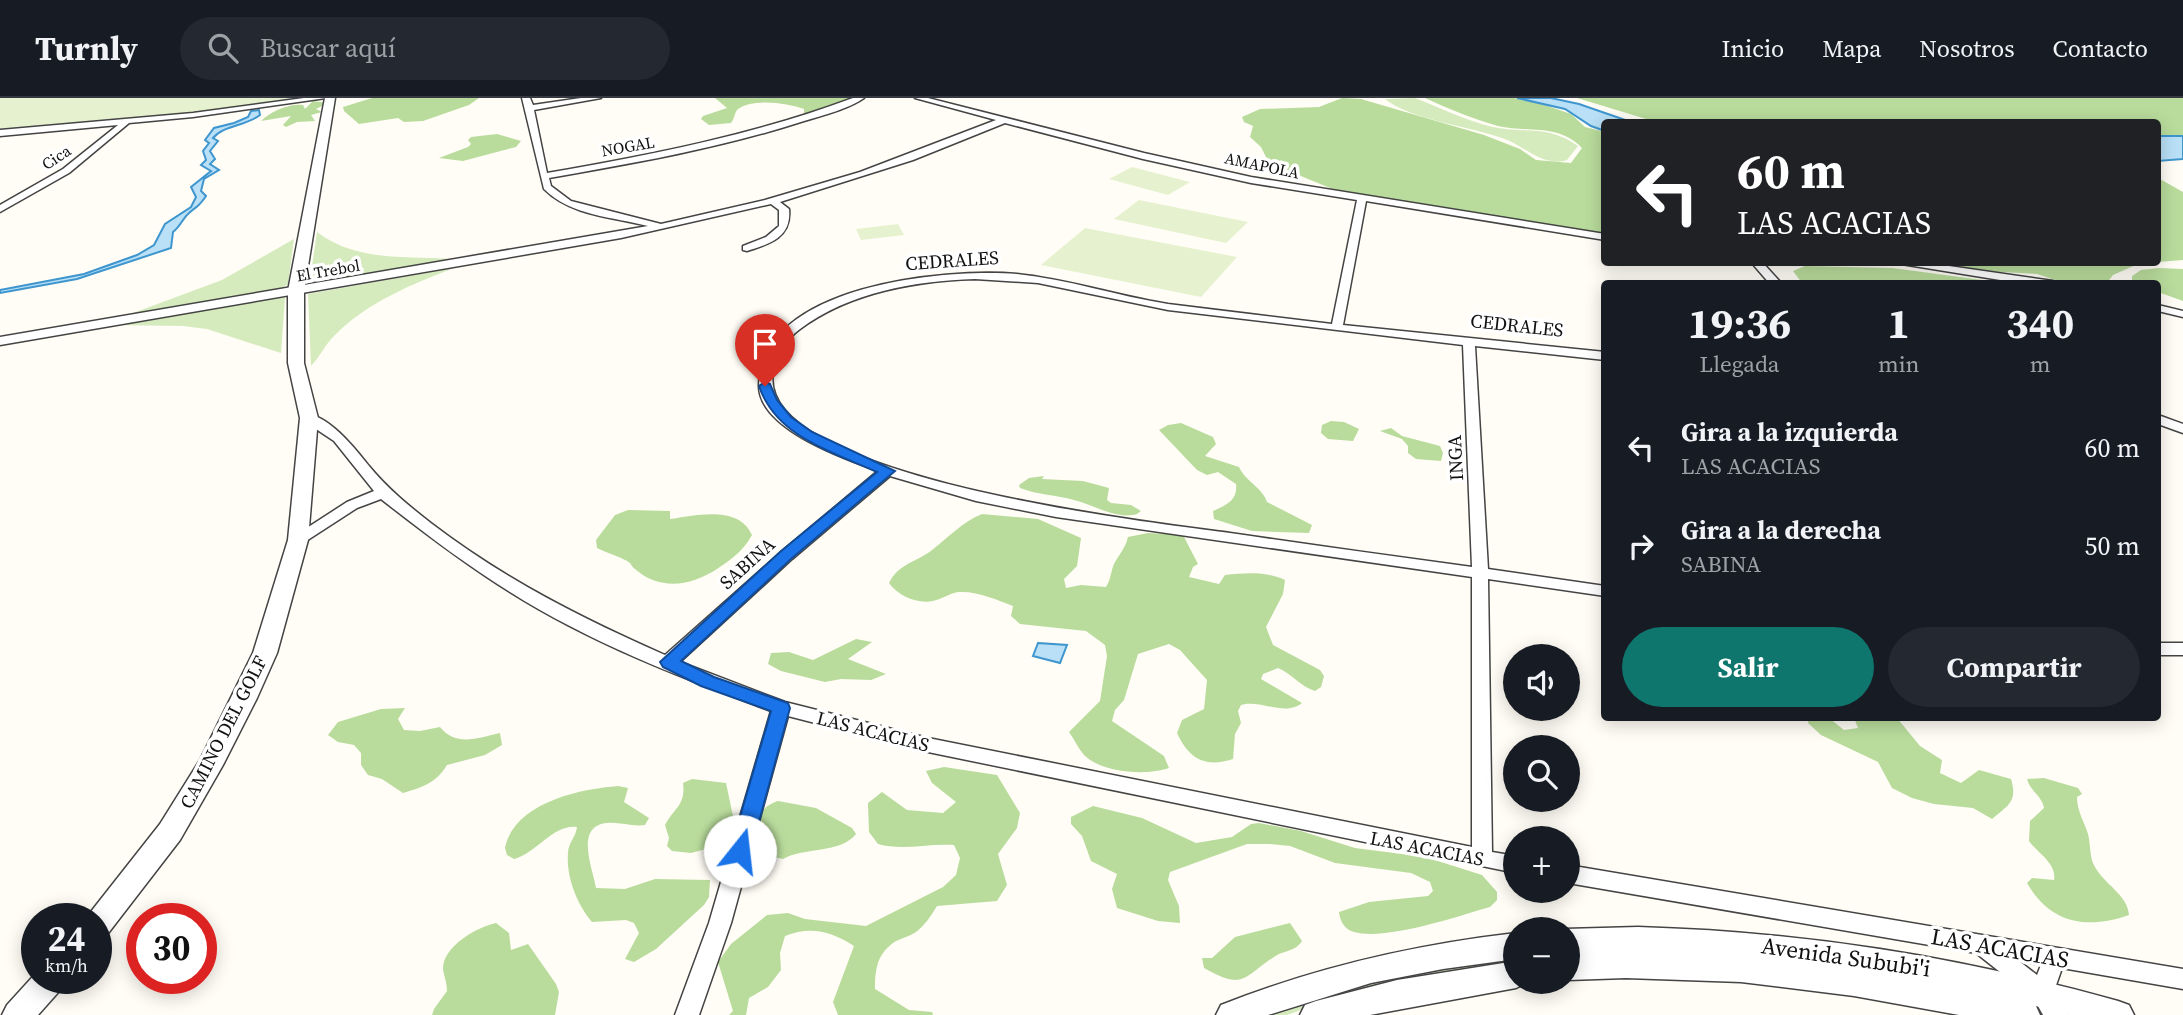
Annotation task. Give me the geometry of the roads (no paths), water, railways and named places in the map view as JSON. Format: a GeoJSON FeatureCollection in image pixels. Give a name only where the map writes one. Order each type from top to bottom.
{"type":"FeatureCollection","features":[{"type":"Feature","properties":{"kind":"street"},"geometry":{"type":"LineString","coordinates":[[0,133],[125,123],[322,98]]}},
{"type":"Feature","properties":{"kind":"street","name":"CAMINO DEL GOLF"},"geometry":{"type":"LineString","coordinates":[[112,906],[170,832],[210,765],[245,698],[265,653],[298,540],[309,418],[296,363],[296,291],[330,98]]}},
{"type":"Feature","properties":{"kind":"street"},"geometry":{"type":"LineString","coordinates":[[597,98],[528,103],[547,187],[573,204],[660,227]]}},
{"type":"Feature","properties":{"kind":"street","name":"NOGAL"},"geometry":{"type":"LineString","coordinates":[[544,176],[718,144],[771,130],[860,98]]}},
{"type":"Feature","properties":{"kind":"street","name":"AMAPOLA"},"geometry":{"type":"LineString","coordinates":[[919,98],[1251,180],[1601,236]]}},
{"type":"Feature","properties":{"kind":"street","name":"El Trebol"},"geometry":{"type":"LineString","coordinates":[[0,341],[660,227],[773,201],[876,172],[1004,120]]}},
{"type":"Feature","properties":{"kind":"street","name":"Cica"},"geometry":{"type":"LineString","coordinates":[[0,209],[66,172],[125,123]]}},
{"type":"Feature","properties":{"kind":"street"},"geometry":{"type":"LineString","coordinates":[[1337,326],[1362,199]]}},
{"type":"Feature","properties":{"kind":"street"},"geometry":{"type":"LineString","coordinates":[[747,248],[772,238],[786,225],[784,209],[773,201]]}},
{"type":"Feature","properties":{"kind":"street"},"geometry":{"type":"LineString","coordinates":[[1760,266],[1773,280]]}},
{"type":"Feature","properties":{"kind":"street"},"geometry":{"type":"LineString","coordinates":[[1923,266],[2024,280]]}},
{"type":"Feature","properties":{"kind":"street","name":"CEDRALES"},"geometry":{"type":"LineString","coordinates":[[1601,356],[1164,307],[1042,281],[1007,277],[936,278],[869,292],[827,307],[803,321],[784,337],[767,361],[765,386],[770,401],[778,411],[807,435],[887,471],[960,492],[1025,507],[1601,590]]}},
{"type":"Feature","properties":{"kind":"street"},"geometry":{"type":"LineString","coordinates":[[2161,309],[2183,314]]}},
{"type":"Feature","properties":{"kind":"street","name":"INGA"},"geometry":{"type":"LineString","coordinates":[[1469,341],[1480,573]]}},
{"type":"Feature","properties":{"kind":"street","name":"LAS ACACIAS"},"geometry":{"type":"LineString","coordinates":[[309,418],[338,438],[383,493],[452,547],[518,590],[593,630],[708,681],[781,708],[1024,766],[1503,863]]}},
{"type":"Feature","properties":{"kind":"street"},"geometry":{"type":"LineString","coordinates":[[2161,420],[2183,429]]}},
{"type":"Feature","properties":{"kind":"street","name":"SABINA"},"geometry":{"type":"LineString","coordinates":[[669,662],[786,556],[887,471]]}},
{"type":"Feature","properties":{"kind":"street"},"geometry":{"type":"LineString","coordinates":[[298,540],[352,505],[383,493]]}},
{"type":"Feature","properties":{"kind":"street"},"geometry":{"type":"LineString","coordinates":[[1480,573],[1482,859]]}},
{"type":"Feature","properties":{"kind":"street"},"geometry":{"type":"LineString","coordinates":[[2161,649],[2181,651]]}},
{"type":"Feature","properties":{"kind":"street"},"geometry":{"type":"LineString","coordinates":[[687,1015],[720,923],[781,708]]}},
{"type":"Feature","properties":{"kind":"street","name":"LAS ACACIAS"},"geometry":{"type":"LineString","coordinates":[[1580,876],[2183,979]]}},
{"type":"Feature","properties":{"kind":"street","name":"Avenida Sububi'i"},"geometry":{"type":"LineString","coordinates":[[1580,941],[1676,939],[1805,948],[1917,966],[2041,1007]]}},
{"type":"Feature","properties":{"kind":"street"},"geometry":{"type":"LineString","coordinates":[[1982,945],[2041,1007]]}},
{"type":"Feature","properties":{"kind":"street"},"geometry":{"type":"LineString","coordinates":[[1232,1015],[1306,987],[1384,967],[1503,948]]}},
{"type":"Feature","properties":{"kind":"street"},"geometry":{"type":"LineString","coordinates":[[2041,1007],[2054,958]]}},
{"type":"Feature","properties":{"kind":"street","name":"Avenida Sububi'i"},"geometry":{"type":"LineString","coordinates":[[1580,967],[1689,965],[1785,972],[2119,1015]]}},
{"type":"Feature","properties":{"kind":"street"},"geometry":{"type":"LineString","coordinates":[[1316,1015],[1397,994],[1503,976]]}},
{"type":"Feature","properties":{"kind":"street"},"geometry":{"type":"LineString","coordinates":[[18,1015],[37,994]]}},
{"type":"Feature","properties":{"kind":"water"},"geometry":{"type":"Polygon","coordinates":[[[1517,98],[1551,98],[1579,104],[1622,119],[1601,119],[1601,130],[1565,109],[1517,98]]]}},
{"type":"Feature","properties":{"kind":"water"},"geometry":{"type":"Polygon","coordinates":[[[259,110],[260,115],[254,119],[223,130],[213,138],[218,141],[210,151],[215,159],[210,164],[219,170],[204,179],[201,191],[206,196],[173,232],[171,248],[77,279],[0,293],[0,290],[84,274],[137,255],[154,245],[165,224],[191,207],[196,197],[191,187],[211,171],[201,165],[206,160],[203,151],[209,143],[205,140],[214,128],[234,123],[248,117],[251,111],[259,110]]]}},
{"type":"Feature","properties":{"kind":"water"},"geometry":{"type":"Polygon","coordinates":[[[2161,136],[2183,136],[2183,159],[2161,161],[2161,136]]]}},
{"type":"Feature","properties":{"kind":"water"},"geometry":{"type":"Polygon","coordinates":[[[1038,643],[1067,645],[1060,663],[1033,656],[1038,643]]]}}]}
